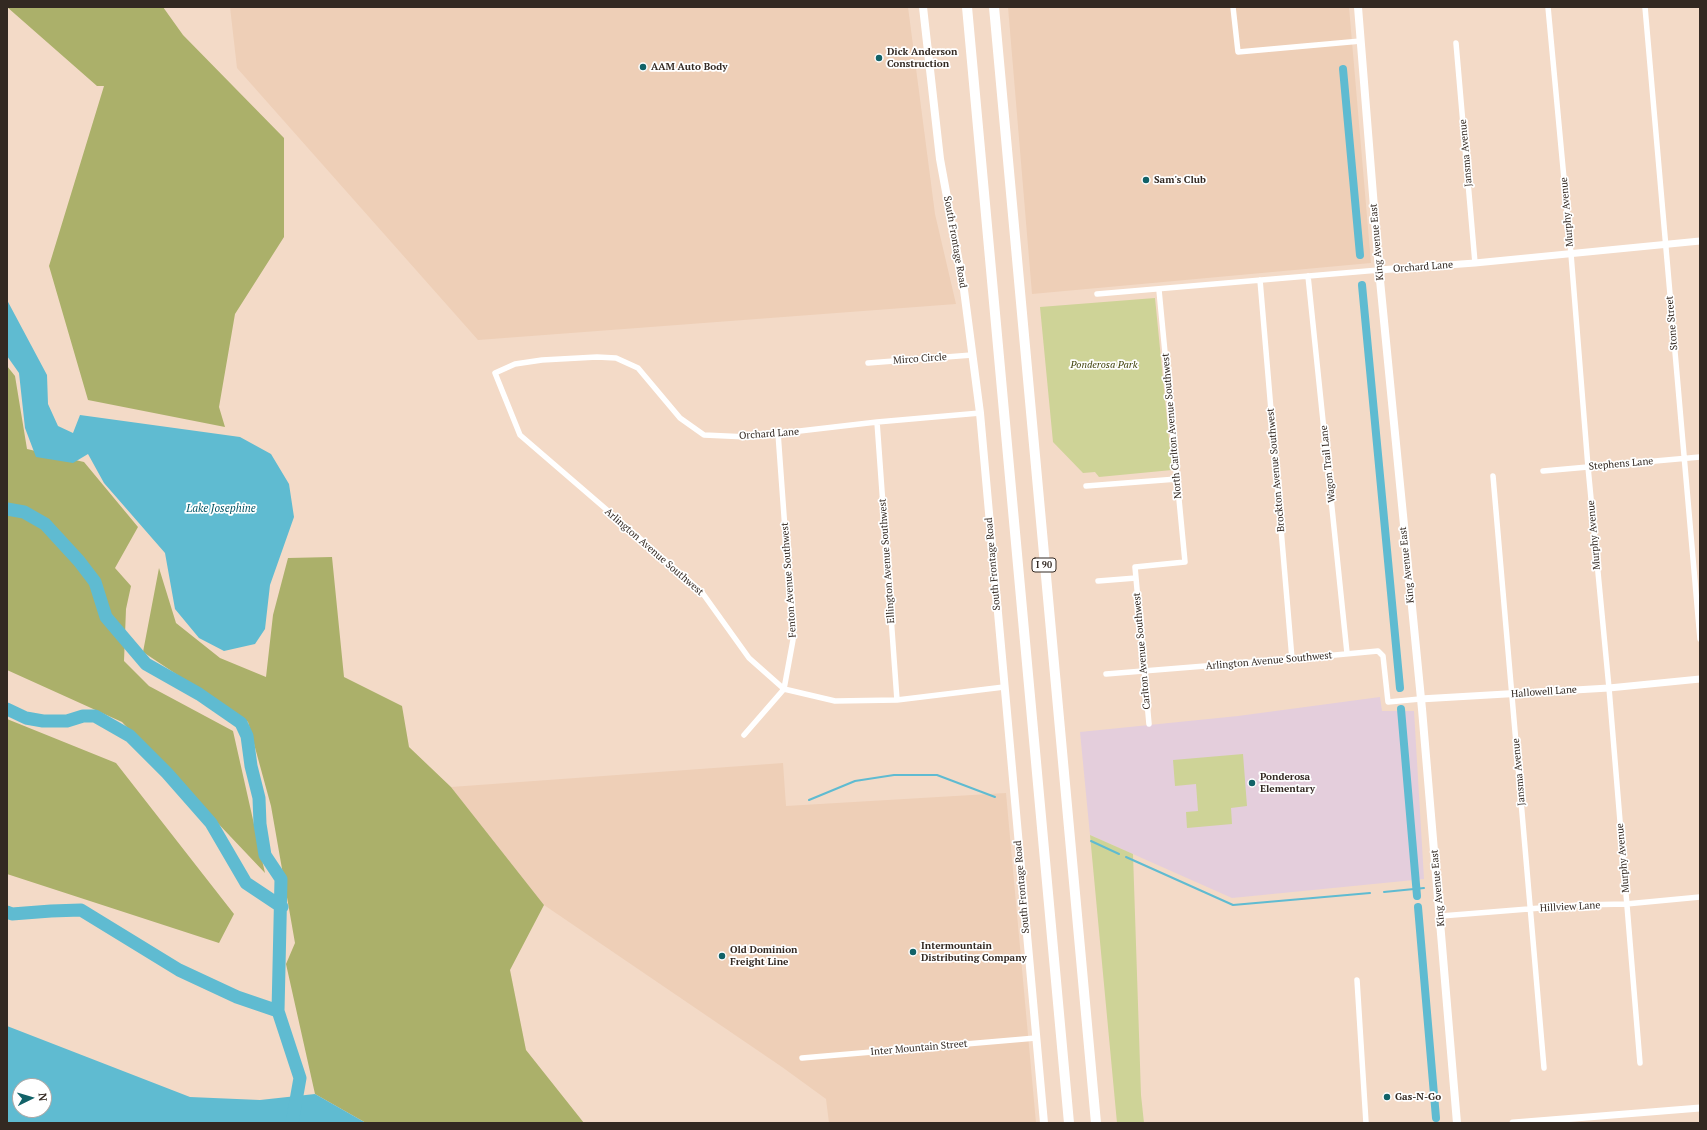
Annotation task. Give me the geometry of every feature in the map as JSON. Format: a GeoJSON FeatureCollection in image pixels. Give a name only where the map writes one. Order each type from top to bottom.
{"type":"FeatureCollection","features":[{"type":"Feature","properties":{"kind":"highway","name":"I 90"},"geometry":{"type":"LineString","coordinates":[[967,7],[1069,1123]]}},
{"type":"Feature","properties":{"kind":"highway","name":"I 90"},"geometry":{"type":"LineString","coordinates":[[994,7],[1096,1123]]}},
{"type":"Feature","properties":{"kind":"main road","name":"South Frontage Road"},"geometry":{"type":"LineString","coordinates":[[923,7],[940,159],[964,290],[980,413],[1044,1123]]}},
{"type":"Feature","properties":{"kind":"main road","name":"King Avenue East"},"geometry":{"type":"LineString","coordinates":[[1358,7],[1379,270],[1441,916],[1457,1123]]}},
{"type":"Feature","properties":{"kind":"street"},"geometry":{"type":"LineString","coordinates":[[1234,7],[1238,52],[1361,41]]}},
{"type":"Feature","properties":{"kind":"street","name":"Murphy Avenue"},"geometry":{"type":"LineString","coordinates":[[1548,7],[1609,688],[1640,1063]]}},
{"type":"Feature","properties":{"kind":"street","name":"Stone Street"},"geometry":{"type":"LineString","coordinates":[[1645,7],[1683,459],[1700,639]]}},
{"type":"Feature","properties":{"kind":"street","name":"Jansma Avenue"},"geometry":{"type":"LineString","coordinates":[[1456,43],[1475,263]]}},
{"type":"Feature","properties":{"kind":"street","name":"Orchard Lane"},"geometry":{"type":"LineString","coordinates":[[1097,294],[1475,263],[1700,241]]}},
{"type":"Feature","properties":{"kind":"street","name":"Wagon Trail Lane"},"geometry":{"type":"LineString","coordinates":[[1308,276],[1347,653]]}},
{"type":"Feature","properties":{"kind":"street","name":"Brockton Avenue Southwest"},"geometry":{"type":"LineString","coordinates":[[1260,280],[1292,660]]}},
{"type":"Feature","properties":{"kind":"street","name":"North Carlton Avenue Southwest"},"geometry":{"type":"LineString","coordinates":[[1136,578],[1135,567],[1185,562],[1159,290]]}},
{"type":"Feature","properties":{"kind":"street","name":"Mirco Circle"},"geometry":{"type":"LineString","coordinates":[[868,363],[972,355]]}},
{"type":"Feature","properties":{"kind":"street","name":"Orchard Lane"},"geometry":{"type":"LineString","coordinates":[[495,373],[516,364],[542,360],[597,357],[616,358],[638,368],[680,418],[704,435],[748,437],[877,422],[980,413]]}},
{"type":"Feature","properties":{"kind":"street","name":"Arlington Avenue Southwest"},"geometry":{"type":"LineString","coordinates":[[495,373],[520,435],[701,591],[749,658],[784,690],[835,702],[897,700],[1004,687]]}},
{"type":"Feature","properties":{"kind":"street","name":"Ellington Avenue Southwest"},"geometry":{"type":"LineString","coordinates":[[877,422],[897,700]]}},
{"type":"Feature","properties":{"kind":"street","name":"Fenton Avenue Southwest"},"geometry":{"type":"LineString","coordinates":[[778,433],[794,640],[784,690]]}},
{"type":"Feature","properties":{"kind":"street","name":"Stephens Lane"},"geometry":{"type":"LineString","coordinates":[[1543,471],[1700,457]]}},
{"type":"Feature","properties":{"kind":"street","name":"Jansma Avenue"},"geometry":{"type":"LineString","coordinates":[[1493,476],[1544,1068]]}},
{"type":"Feature","properties":{"kind":"street"},"geometry":{"type":"LineString","coordinates":[[1086,486],[1177,479]]}},
{"type":"Feature","properties":{"kind":"street"},"geometry":{"type":"LineString","coordinates":[[1098,581],[1136,578]]}},
{"type":"Feature","properties":{"kind":"street","name":"Carlton Avenue Southwest"},"geometry":{"type":"LineString","coordinates":[[1136,578],[1149,724]]}},
{"type":"Feature","properties":{"kind":"street","name":"Arlington Avenue Southwest"},"geometry":{"type":"LineString","coordinates":[[1106,674],[1292,660],[1347,653],[1378,651],[1383,656],[1388,702]]}},
{"type":"Feature","properties":{"kind":"street","name":"Hallowell Lane"},"geometry":{"type":"LineString","coordinates":[[1388,702],[1609,688],[1700,678]]}},
{"type":"Feature","properties":{"kind":"street"},"geometry":{"type":"LineString","coordinates":[[744,735],[784,690]]}},
{"type":"Feature","properties":{"kind":"street","name":"Hillview Lane"},"geometry":{"type":"LineString","coordinates":[[1441,916],[1626,904],[1700,897]]}},
{"type":"Feature","properties":{"kind":"street"},"geometry":{"type":"LineString","coordinates":[[1357,980],[1366,1123]]}},
{"type":"Feature","properties":{"kind":"street","name":"Inter Mountain Street"},"geometry":{"type":"LineString","coordinates":[[802,1058],[1036,1038]]}},
{"type":"Feature","properties":{"kind":"street"},"geometry":{"type":"LineString","coordinates":[[1513,1123],[1700,1108]]}},
{"type":"Feature","properties":{"kind":"shaded area"},"geometry":{"type":"Polygon","coordinates":[[[230,7],[908,7],[935,214],[956,304],[478,340],[237,68],[230,7]]]}},
{"type":"Feature","properties":{"kind":"shaded area"},"geometry":{"type":"Polygon","coordinates":[[[1008,7],[1349,7],[1371,263],[1032,294],[1008,7]]]}},
{"type":"Feature","properties":{"kind":"shaded area","name":"Ponderosa Elementary"},"geometry":{"type":"Polygon","coordinates":[[[1380,697],[1382,711],[1414,711],[1424,879],[1232,898],[1090,835],[1080,732],[1238,716],[1380,697]]]}},
{"type":"Feature","properties":{"kind":"shaded area"},"geometry":{"type":"Polygon","coordinates":[[[783,763],[786,806],[1006,793],[1036,1123],[829,1123],[826,1099],[782,1067],[544,905],[451,787],[783,763]]]}},
{"type":"Feature","properties":{"kind":"green space"},"geometry":{"type":"Polygon","coordinates":[[[7,7],[163,7],[183,35],[284,138],[284,237],[235,314],[219,407],[225,427],[88,400],[49,266],[104,86],[97,86],[7,7]]]}},
{"type":"Feature","properties":{"kind":"green space","name":"Ponderosa Park"},"geometry":{"type":"Polygon","coordinates":[[[1155,298],[1172,470],[1099,477],[1095,472],[1083,473],[1053,442],[1040,307],[1155,298]]]}},
{"type":"Feature","properties":{"kind":"green space"},"geometry":{"type":"Polygon","coordinates":[[[7,366],[15,376],[27,449],[84,462],[138,527],[115,568],[131,586],[126,609],[124,661],[149,686],[233,731],[265,873],[122,722],[7,670],[7,366]]]}},
{"type":"Feature","properties":{"kind":"green space"},"geometry":{"type":"Polygon","coordinates":[[[332,557],[344,677],[402,706],[409,747],[451,787],[544,905],[510,970],[526,1050],[584,1123],[366,1123],[315,1094],[286,964],[295,943],[271,806],[248,722],[143,652],[159,568],[176,623],[220,658],[266,677],[273,615],[288,558],[332,557]]]}},
{"type":"Feature","properties":{"kind":"green space"},"geometry":{"type":"Polygon","coordinates":[[[7,719],[116,763],[234,914],[219,943],[7,874],[7,719]]]}},
{"type":"Feature","properties":{"kind":"green space"},"geometry":{"type":"Polygon","coordinates":[[[1243,754],[1247,806],[1231,808],[1232,824],[1187,828],[1186,812],[1198,811],[1196,784],[1175,786],[1173,760],[1243,754]]]}},
{"type":"Feature","properties":{"kind":"green space"},"geometry":{"type":"Polygon","coordinates":[[[1090,835],[1133,854],[1141,1095],[1144,1123],[1117,1123],[1090,835]]]}},
{"type":"Feature","properties":{"kind":"water","name":"Lake Josephine"},"geometry":{"type":"Polygon","coordinates":[[[7,300],[47,375],[48,404],[58,426],[73,433],[80,415],[240,437],[271,454],[289,484],[294,517],[270,585],[265,629],[255,644],[224,651],[199,638],[175,609],[165,553],[104,483],[88,454],[73,463],[36,457],[25,428],[19,373],[7,356],[7,300]]]}},
{"type":"Feature","properties":{"kind":"water"},"geometry":{"type":"Polygon","coordinates":[[[7,1026],[190,1097],[260,1100],[315,1094],[366,1123],[7,1123],[7,1026]]]}},
{"type":"Feature","properties":{"kind":"waterway"},"geometry":{"type":"LineString","coordinates":[[1343,69],[1360,255]]}},
{"type":"Feature","properties":{"kind":"waterway"},"geometry":{"type":"LineString","coordinates":[[1362,285],[1400,688]]}},
{"type":"Feature","properties":{"kind":"waterway"},"geometry":{"type":"LineString","coordinates":[[7,509],[24,512],[45,524],[79,561],[95,582],[106,617],[146,664],[199,694],[241,723],[247,736],[251,766],[259,798],[260,824],[265,855],[281,879],[278,1011],[300,1078],[292,1123]]}},
{"type":"Feature","properties":{"kind":"waterway"},"geometry":{"type":"LineString","coordinates":[[7,709],[26,718],[43,721],[67,721],[83,716],[95,716],[130,736],[167,773],[211,823],[246,883],[282,907]]}},
{"type":"Feature","properties":{"kind":"waterway"},"geometry":{"type":"LineString","coordinates":[[1401,709],[1417,896]]}},
{"type":"Feature","properties":{"kind":"waterway"},"geometry":{"type":"LineString","coordinates":[[809,800],[855,781],[894,775],[937,775],[995,797]]}},
{"type":"Feature","properties":{"kind":"waterway"},"geometry":{"type":"LineString","coordinates":[[1091,841],[1119,854]]}},
{"type":"Feature","properties":{"kind":"waterway"},"geometry":{"type":"LineString","coordinates":[[1126,857],[1233,905],[1370,893]]}},
{"type":"Feature","properties":{"kind":"waterway"},"geometry":{"type":"LineString","coordinates":[[1384,892],[1424,888]]}},
{"type":"Feature","properties":{"kind":"waterway"},"geometry":{"type":"LineString","coordinates":[[1418,907],[1436,1118]]}},
{"type":"Feature","properties":{"kind":"waterway"},"geometry":{"type":"LineString","coordinates":[[7,912],[12,914],[81,910],[179,970],[237,997],[278,1011]]}},
{"type":"Feature","properties":{"kind":"place","name":"Dick Anderson Construction"},"geometry":{"type":"Point","coordinates":[879,58]}},
{"type":"Feature","properties":{"kind":"place","name":"AAM Auto Body"},"geometry":{"type":"Point","coordinates":[643,67]}},
{"type":"Feature","properties":{"kind":"place","name":"Sam's Club"},"geometry":{"type":"Point","coordinates":[1146,180]}},
{"type":"Feature","properties":{"kind":"place","name":"Ponderosa Elementary"},"geometry":{"type":"Point","coordinates":[1252,783]}},
{"type":"Feature","properties":{"kind":"place","name":"Intermountain Distributing Company"},"geometry":{"type":"Point","coordinates":[913,952]}},
{"type":"Feature","properties":{"kind":"place","name":"Old Dominion Freight Line"},"geometry":{"type":"Point","coordinates":[722,956]}},
{"type":"Feature","properties":{"kind":"place","name":"Gas-N-Go"},"geometry":{"type":"Point","coordinates":[1387,1097]}}]}
